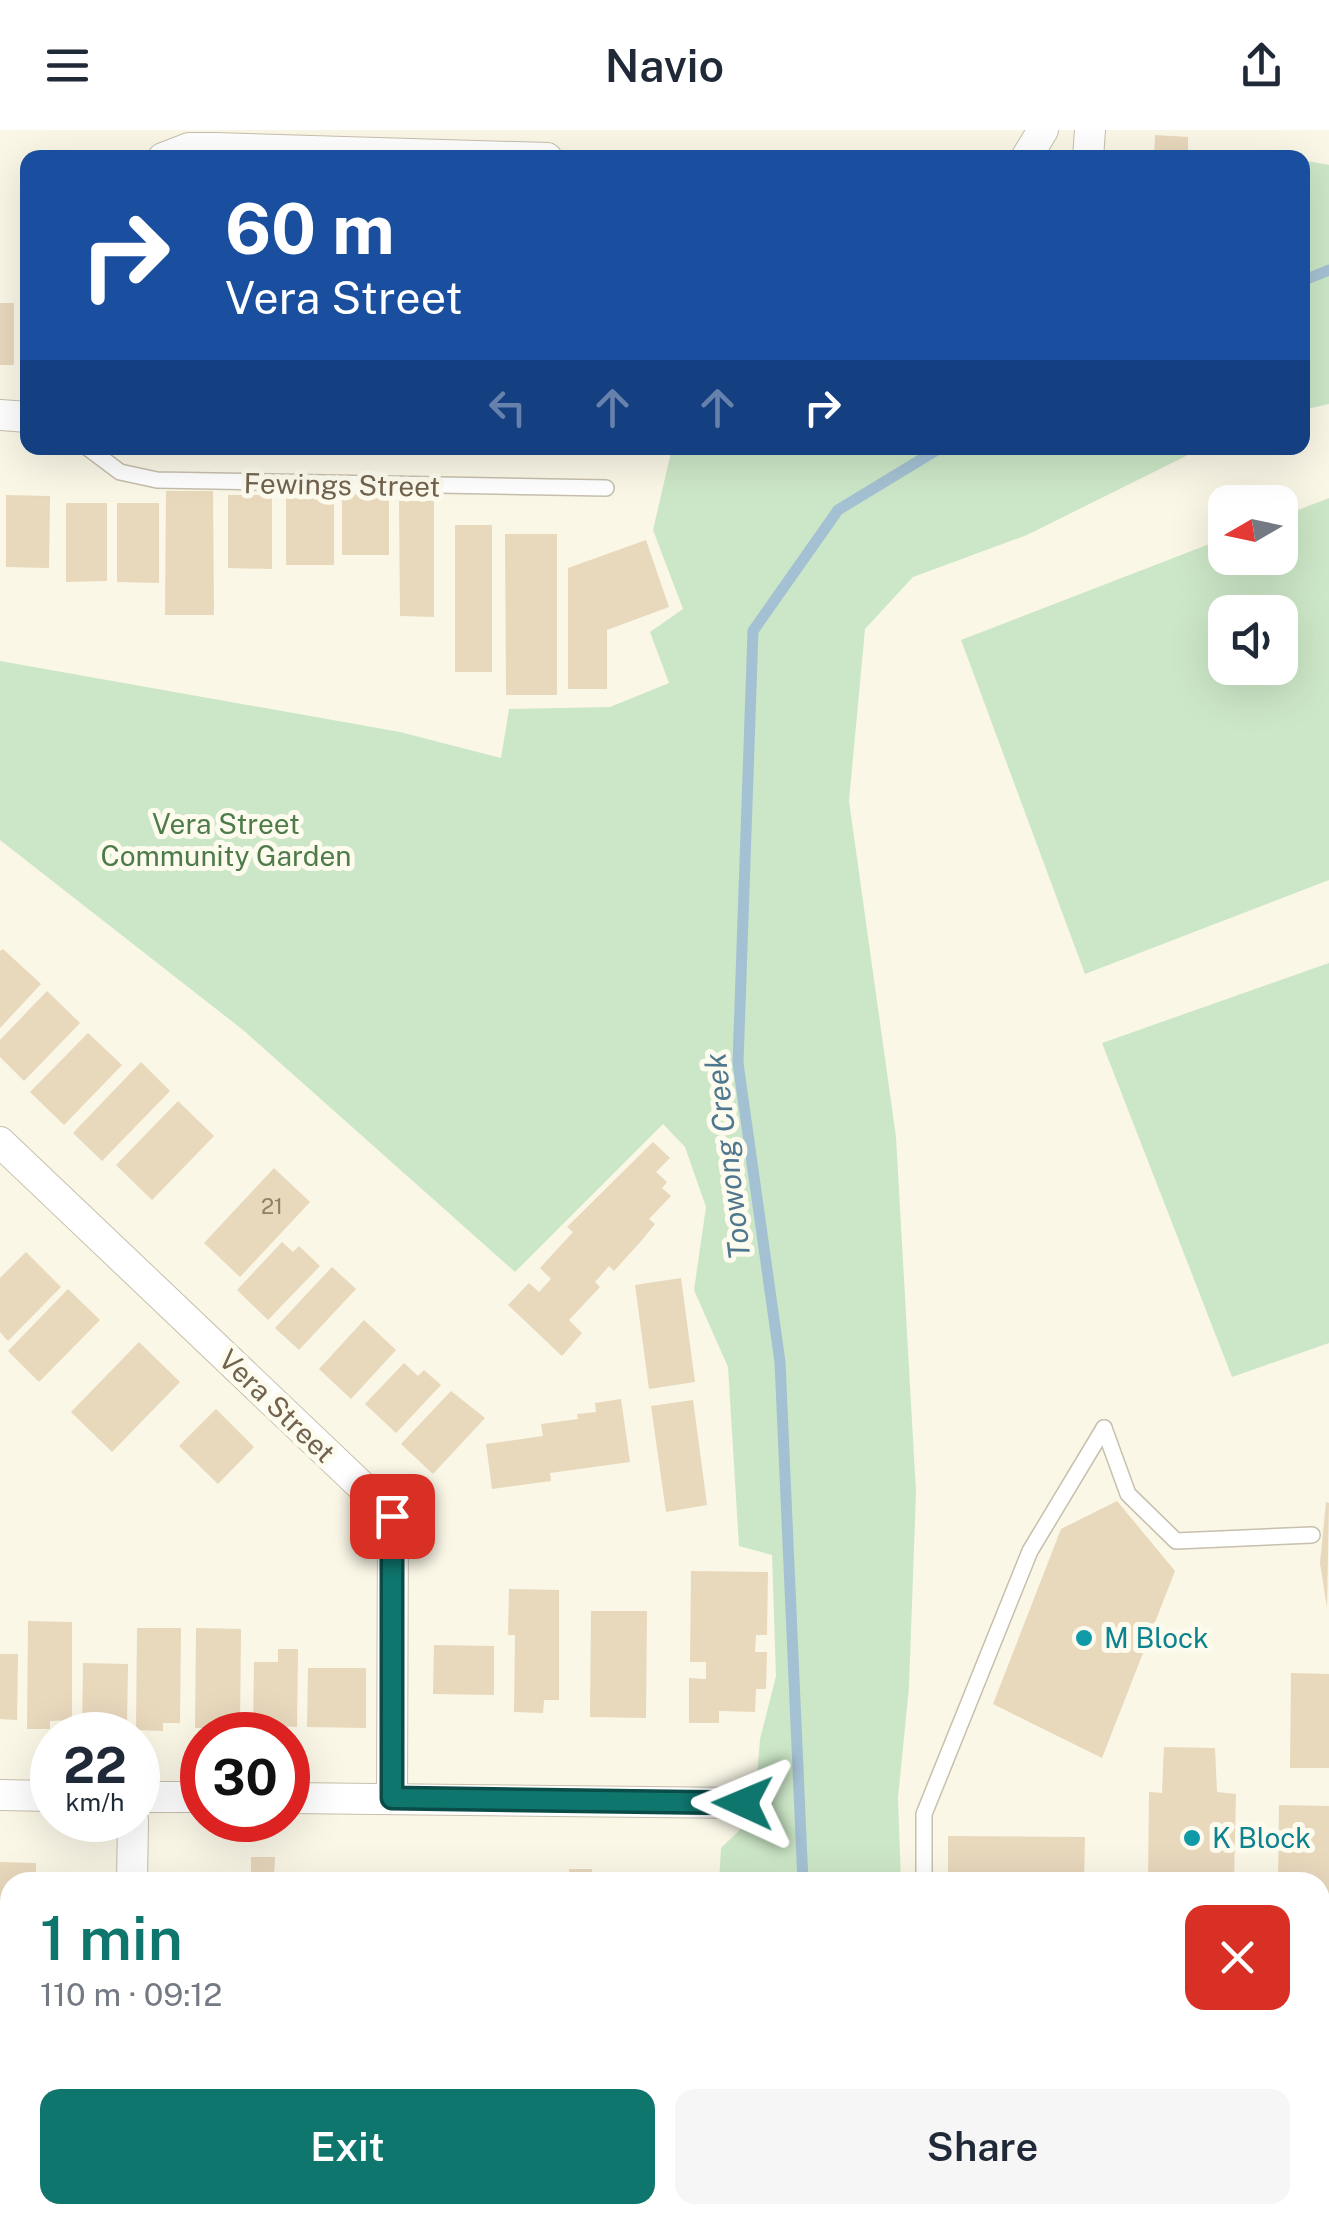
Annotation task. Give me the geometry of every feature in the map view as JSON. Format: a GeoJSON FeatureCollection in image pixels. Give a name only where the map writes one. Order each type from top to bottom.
{"type":"FeatureCollection","features":[{"type":"Feature","properties":{"kind":"street"},"geometry":{"type":"LineString","coordinates":[[184,150],[281,150]]}},
{"type":"Feature","properties":{"kind":"street","name":"Vera Street"},"geometry":{"type":"LineString","coordinates":[[0,1142],[392,1516],[392,1798]]}},
{"type":"Feature","properties":{"kind":"street"},"geometry":{"type":"LineString","coordinates":[[0,1795],[30,1796]]}},
{"type":"Feature","properties":{"kind":"street"},"geometry":{"type":"LineString","coordinates":[[310,1798],[743,1803]]}},
{"type":"Feature","properties":{"kind":"street"},"geometry":{"type":"LineString","coordinates":[[132,1872],[133,1842]]}},
{"type":"Feature","properties":{"kind":"lane","name":"Fewings Street"},"geometry":{"type":"LineString","coordinates":[[96,455],[111,468],[157,480],[396,488],[606,488]]}},
{"type":"Feature","properties":{"kind":"lane"},"geometry":{"type":"LineString","coordinates":[[924,1872],[924,1814],[1030,1551],[1104,1428],[1128,1494],[1176,1540],[1312,1535]]}},
{"type":"Feature","properties":{"kind":"green space"},"geometry":{"type":"Polygon","coordinates":[[[1310,161],[1329,165],[1329,404],[1310,408],[1310,161]]]}},
{"type":"Feature","properties":{"kind":"green space","name":"Vera Street Community Garden"},"geometry":{"type":"Polygon","coordinates":[[[670,455],[1188,455],[1027,535],[913,577],[865,629],[849,801],[896,1137],[916,1492],[909,1687],[898,1798],[901,1872],[720,1872],[721,1848],[754,1816],[760,1739],[776,1676],[772,1555],[739,1546],[728,1367],[694,1290],[706,1207],[685,1147],[663,1124],[515,1272],[243,1030],[0,840],[0,661],[400,732],[501,758],[509,709],[610,707],[669,683],[650,632],[683,609],[653,530],[670,455]]]}},
{"type":"Feature","properties":{"kind":"green space"},"geometry":{"type":"Polygon","coordinates":[[[1329,498],[1329,880],[1085,974],[961,640],[1208,545],[1208,575],[1298,575],[1298,510],[1329,498]]]}},
{"type":"Feature","properties":{"kind":"green space"},"geometry":{"type":"Polygon","coordinates":[[[1329,963],[1329,1343],[1232,1377],[1102,1043],[1329,963]]]}},
{"type":"Feature","properties":{"kind":"building"},"geometry":{"type":"Polygon","coordinates":[[[1155,135],[1188,137],[1188,150],[1154,150],[1155,135]]]}},
{"type":"Feature","properties":{"kind":"building"},"geometry":{"type":"Polygon","coordinates":[[[0,303],[14,303],[14,365],[0,365],[0,303]]]}},
{"type":"Feature","properties":{"kind":"building"},"geometry":{"type":"Polygon","coordinates":[[[166,491],[213,491],[214,615],[165,615],[166,491]]]}},
{"type":"Feature","properties":{"kind":"building"},"geometry":{"type":"Polygon","coordinates":[[[342,494],[389,494],[389,555],[342,555],[342,494]]]}},
{"type":"Feature","properties":{"kind":"building"},"geometry":{"type":"Polygon","coordinates":[[[6,495],[50,496],[49,568],[6,567],[6,495]]]}},
{"type":"Feature","properties":{"kind":"building"},"geometry":{"type":"Polygon","coordinates":[[[228,495],[272,495],[272,569],[228,568],[228,495]]]}},
{"type":"Feature","properties":{"kind":"building"},"geometry":{"type":"Polygon","coordinates":[[[334,497],[334,565],[286,565],[286,498],[334,497]]]}},
{"type":"Feature","properties":{"kind":"building"},"geometry":{"type":"Polygon","coordinates":[[[399,501],[434,501],[434,617],[400,616],[399,501]]]}},
{"type":"Feature","properties":{"kind":"building"},"geometry":{"type":"Polygon","coordinates":[[[66,503],[107,503],[107,581],[66,582],[66,503]]]}},
{"type":"Feature","properties":{"kind":"building"},"geometry":{"type":"Polygon","coordinates":[[[117,503],[159,503],[159,583],[117,582],[117,503]]]}},
{"type":"Feature","properties":{"kind":"building"},"geometry":{"type":"Polygon","coordinates":[[[455,525],[492,525],[492,672],[455,672],[455,525]]]}},
{"type":"Feature","properties":{"kind":"building"},"geometry":{"type":"Polygon","coordinates":[[[505,534],[557,534],[557,695],[506,695],[505,534]]]}},
{"type":"Feature","properties":{"kind":"building"},"geometry":{"type":"Polygon","coordinates":[[[646,540],[669,607],[607,630],[607,689],[568,689],[568,568],[646,540]]]}},
{"type":"Feature","properties":{"kind":"building"},"geometry":{"type":"Polygon","coordinates":[[[3,949],[41,984],[0,1028],[0,951],[3,949]]]}},
{"type":"Feature","properties":{"kind":"building"},"geometry":{"type":"Polygon","coordinates":[[[47,991],[80,1023],[24,1081],[0,1057],[0,1040],[47,991]]]}},
{"type":"Feature","properties":{"kind":"building"},"geometry":{"type":"Polygon","coordinates":[[[88,1033],[122,1065],[64,1125],[30,1092],[88,1033]]]}},
{"type":"Feature","properties":{"kind":"building"},"geometry":{"type":"Polygon","coordinates":[[[141,1062],[170,1091],[102,1161],[73,1133],[141,1062]]]}},
{"type":"Feature","properties":{"kind":"building"},"geometry":{"type":"Polygon","coordinates":[[[178,1101],[214,1136],[152,1200],[116,1165],[178,1101]]]}},
{"type":"Feature","properties":{"kind":"building"},"geometry":{"type":"Polygon","coordinates":[[[653,1142],[670,1158],[656,1172],[667,1182],[662,1188],[671,1196],[649,1219],[655,1224],[642,1240],[614,1271],[609,1266],[595,1282],[600,1287],[569,1320],[582,1333],[562,1356],[508,1305],[529,1283],[539,1292],[551,1279],[540,1268],[573,1232],[567,1227],[653,1142]]]}},
{"type":"Feature","properties":{"kind":"building"},"geometry":{"type":"Polygon","coordinates":[[[274,1168],[310,1202],[240,1277],[204,1243],[274,1168]]]}},
{"type":"Feature","properties":{"kind":"building"},"geometry":{"type":"Polygon","coordinates":[[[282,1242],[293,1252],[299,1246],[320,1266],[268,1320],[237,1290],[282,1242]]]}},
{"type":"Feature","properties":{"kind":"building"},"geometry":{"type":"Polygon","coordinates":[[[26,1252],[61,1287],[8,1341],[0,1332],[0,1278],[26,1252]]]}},
{"type":"Feature","properties":{"kind":"building"},"geometry":{"type":"Polygon","coordinates":[[[332,1267],[356,1289],[299,1350],[275,1328],[332,1267]]]}},
{"type":"Feature","properties":{"kind":"building"},"geometry":{"type":"Polygon","coordinates":[[[681,1278],[695,1382],[649,1389],[635,1285],[681,1278]]]}},
{"type":"Feature","properties":{"kind":"building"},"geometry":{"type":"Polygon","coordinates":[[[68,1289],[100,1320],[39,1382],[8,1351],[68,1289]]]}},
{"type":"Feature","properties":{"kind":"building"},"geometry":{"type":"Polygon","coordinates":[[[364,1320],[396,1350],[351,1399],[319,1369],[364,1320]]]}},
{"type":"Feature","properties":{"kind":"building"},"geometry":{"type":"Polygon","coordinates":[[[139,1342],[180,1382],[112,1452],[71,1412],[139,1342]]]}},
{"type":"Feature","properties":{"kind":"building"},"geometry":{"type":"Polygon","coordinates":[[[404,1363],[418,1376],[424,1370],[441,1385],[396,1433],[365,1404],[404,1363]]]}},
{"type":"Feature","properties":{"kind":"building"},"geometry":{"type":"Polygon","coordinates":[[[451,1391],[485,1418],[433,1474],[401,1444],[451,1391]]]}},
{"type":"Feature","properties":{"kind":"building"},"geometry":{"type":"Polygon","coordinates":[[[621,1399],[630,1462],[550,1473],[551,1481],[492,1489],[486,1444],[543,1436],[541,1424],[578,1419],[577,1414],[596,1412],[595,1403],[621,1399]]]}},
{"type":"Feature","properties":{"kind":"building"},"geometry":{"type":"Polygon","coordinates":[[[693,1400],[707,1505],[666,1512],[651,1406],[693,1400]]]}},
{"type":"Feature","properties":{"kind":"building"},"geometry":{"type":"Polygon","coordinates":[[[216,1409],[254,1447],[218,1484],[179,1446],[216,1409]]]}},
{"type":"Feature","properties":{"kind":"building","name":"M Block"},"geometry":{"type":"Polygon","coordinates":[[[1117,1501],[1175,1571],[1102,1758],[993,1704],[1061,1529],[1117,1501]]]}},
{"type":"Feature","properties":{"kind":"building"},"geometry":{"type":"Polygon","coordinates":[[[1326,1502],[1329,1503],[1327,1608],[1320,1563],[1326,1502]]]}},
{"type":"Feature","properties":{"kind":"building"},"geometry":{"type":"Polygon","coordinates":[[[691,1571],[768,1572],[767,1635],[756,1635],[755,1652],[767,1652],[766,1689],[756,1689],[755,1712],[719,1711],[719,1723],[689,1723],[689,1678],[706,1679],[706,1662],[690,1662],[691,1571]]]}},
{"type":"Feature","properties":{"kind":"building"},"geometry":{"type":"Polygon","coordinates":[[[509,1589],[559,1590],[559,1700],[544,1700],[543,1713],[514,1712],[515,1635],[508,1635],[509,1589]]]}},
{"type":"Feature","properties":{"kind":"building"},"geometry":{"type":"Polygon","coordinates":[[[591,1611],[647,1611],[646,1718],[590,1717],[591,1611]]]}},
{"type":"Feature","properties":{"kind":"building"},"geometry":{"type":"Polygon","coordinates":[[[28,1621],[72,1622],[72,1712],[30,1712],[27,1729],[28,1621]]]}},
{"type":"Feature","properties":{"kind":"building"},"geometry":{"type":"Polygon","coordinates":[[[137,1628],[181,1628],[180,1723],[163,1723],[160,1731],[160,1712],[136,1712],[137,1628]]]}},
{"type":"Feature","properties":{"kind":"building"},"geometry":{"type":"Polygon","coordinates":[[[196,1628],[241,1629],[240,1712],[195,1712],[196,1628]]]}},
{"type":"Feature","properties":{"kind":"building"},"geometry":{"type":"Polygon","coordinates":[[[434,1645],[494,1646],[494,1695],[433,1694],[434,1645]]]}},
{"type":"Feature","properties":{"kind":"building"},"geometry":{"type":"Polygon","coordinates":[[[278,1649],[298,1649],[297,1712],[253,1712],[254,1662],[278,1662],[278,1649]]]}},
{"type":"Feature","properties":{"kind":"building"},"geometry":{"type":"Polygon","coordinates":[[[0,1654],[18,1654],[17,1720],[0,1719],[0,1654]]]}},
{"type":"Feature","properties":{"kind":"building"},"geometry":{"type":"Polygon","coordinates":[[[83,1663],[128,1664],[127,1712],[82,1712],[83,1663]]]}},
{"type":"Feature","properties":{"kind":"building"},"geometry":{"type":"Polygon","coordinates":[[[308,1668],[366,1668],[366,1728],[310,1727],[308,1668]]]}},
{"type":"Feature","properties":{"kind":"building"},"geometry":{"type":"Polygon","coordinates":[[[1291,1673],[1329,1674],[1329,1768],[1290,1768],[1291,1673]]]}},
{"type":"Feature","properties":{"kind":"building","name":"K Block"},"geometry":{"type":"Polygon","coordinates":[[[1164,1747],[1215,1748],[1217,1792],[1236,1794],[1234,1872],[1148,1872],[1149,1792],[1162,1793],[1164,1747]]]}},
{"type":"Feature","properties":{"kind":"building"},"geometry":{"type":"Polygon","coordinates":[[[1279,1805],[1329,1806],[1329,1872],[1278,1872],[1279,1805]]]}},
{"type":"Feature","properties":{"kind":"building"},"geometry":{"type":"Polygon","coordinates":[[[948,1836],[1085,1837],[1084,1872],[948,1872],[948,1836]]]}},
{"type":"Feature","properties":{"kind":"building"},"geometry":{"type":"Polygon","coordinates":[[[251,1857],[275,1857],[274,1872],[251,1872],[251,1857]]]}},
{"type":"Feature","properties":{"kind":"building"},"geometry":{"type":"Polygon","coordinates":[[[0,1862],[36,1863],[36,1872],[0,1872],[0,1862]]]}},
{"type":"Feature","properties":{"kind":"building"},"geometry":{"type":"Polygon","coordinates":[[[569,1869],[592,1869],[592,1872],[569,1869]]]}},
{"type":"Feature","properties":{"kind":"waterway","name":"Toowong Creek"},"geometry":{"type":"LineString","coordinates":[[1310,278],[1329,270]]}},
{"type":"Feature","properties":{"kind":"waterway","name":"Toowong Creek"},"geometry":{"type":"LineString","coordinates":[[803,1872],[780,1362],[738,1063],[753,631],[838,510],[928,455]]}},
{"type":"Feature","properties":{"kind":"place","name":"M Block"},"geometry":{"type":"Point","coordinates":[1084,1638]}},
{"type":"Feature","properties":{"kind":"place","name":"K Block"},"geometry":{"type":"Point","coordinates":[1192,1838]}},
{"type":"Feature","properties":{"kind":"route"},"geometry":{"type":"LineString","coordinates":[[392,1516],[392,1798],[743,1803]]}}]}
